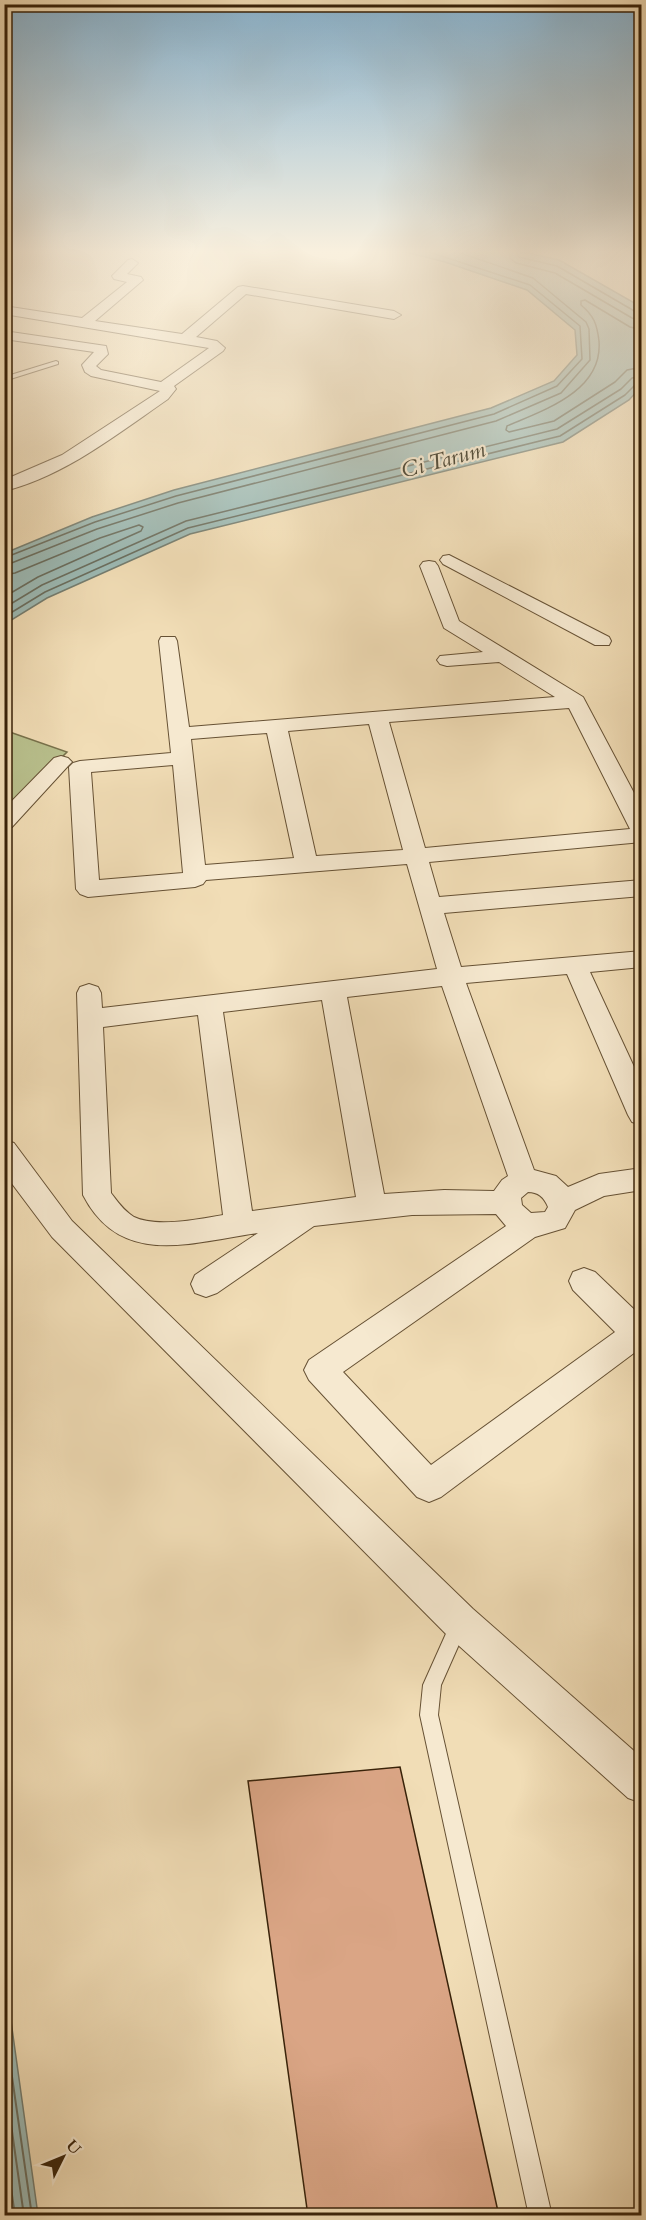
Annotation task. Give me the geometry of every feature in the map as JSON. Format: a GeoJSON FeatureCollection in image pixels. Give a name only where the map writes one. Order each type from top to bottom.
{"type":"FeatureCollection","features":[{"type":"Feature","properties":{"kind":"street"},"geometry":{"type":"LineString","coordinates":[[4,486],[45,471],[76,455],[163,396],[169,389],[96,373],[90,369],[89,365],[106,353]]}},
{"type":"Feature","properties":{"kind":"street"},"geometry":{"type":"LineString","coordinates":[[164,387],[212,353]]}},
{"type":"Feature","properties":{"kind":"street"},"geometry":{"type":"LineString","coordinates":[[449,560],[602,641]]}},
{"type":"Feature","properties":{"kind":"street"},"geometry":{"type":"LineString","coordinates":[[429,566],[451,624],[456,660],[503,656]]}},
{"type":"Feature","properties":{"kind":"street"},"geometry":{"type":"LineString","coordinates":[[440,590],[474,572]]}},
{"type":"Feature","properties":{"kind":"street"},"geometry":{"type":"LineString","coordinates":[[194,873],[417,856],[642,833],[576,700],[451,624]]}},
{"type":"Feature","properties":{"kind":"street"},"geometry":{"type":"LineString","coordinates":[[168,641],[183,758],[195,879],[88,889],[80,767],[183,758]]}},
{"type":"Feature","properties":{"kind":"street"},"geometry":{"type":"LineString","coordinates":[[180,734],[576,700]]}},
{"type":"Feature","properties":{"kind":"street"},"geometry":{"type":"LineString","coordinates":[[377,717],[452,976],[546,1190],[560,1214],[555,1220],[539,1226],[530,1225],[514,1217],[506,1203],[510,1189],[546,1190],[642,1179]]}},
{"type":"Feature","properties":{"kind":"street"},"geometry":{"type":"LineString","coordinates":[[276,725],[308,864]]}},
{"type":"Feature","properties":{"kind":"street"},"geometry":{"type":"LineString","coordinates":[[4,822],[61,762]]}},
{"type":"Feature","properties":{"kind":"street"},"geometry":{"type":"LineString","coordinates":[[433,914],[642,888]]}},
{"type":"Feature","properties":{"kind":"street"},"geometry":{"type":"LineString","coordinates":[[433,914],[642,902]]}},
{"type":"Feature","properties":{"kind":"street"},"geometry":{"type":"LineString","coordinates":[[506,1203],[464,1200],[168,1232],[136,1230],[112,1218],[97,1196],[89,1006],[209,1005],[452,976],[642,958]]}},
{"type":"Feature","properties":{"kind":"street"},"geometry":{"type":"LineString","coordinates":[[575,965],[642,1115]]}},
{"type":"Feature","properties":{"kind":"street"},"geometry":{"type":"LineString","coordinates":[[333,990],[372,1209]]}},
{"type":"Feature","properties":{"kind":"street"},"geometry":{"type":"LineString","coordinates":[[209,1005],[239,1224]]}},
{"type":"Feature","properties":{"kind":"street"},"geometry":{"type":"LineString","coordinates":[[4,1151],[62,1229],[460,1622],[642,1784]]}},
{"type":"Feature","properties":{"kind":"street"},"geometry":{"type":"LineString","coordinates":[[206,1284],[309,1215]]}},
{"type":"Feature","properties":{"kind":"street"},"geometry":{"type":"LineString","coordinates":[[530,1225],[320,1371],[429,1486],[639,1335],[584,1281]]}},
{"type":"Feature","properties":{"kind":"lane"},"geometry":{"type":"LineString","coordinates":[[4,379],[56,363]]}},
{"type":"Feature","properties":{"kind":"lane"},"geometry":{"type":"LineString","coordinates":[[460,1622],[432,1685],[429,1715],[541,2216]]}},
{"type":"Feature","properties":{"kind":"green space"},"geometry":{"type":"Polygon","coordinates":[[[4,730],[67,752],[5,814],[4,814],[4,730]]]}},
{"type":"Feature","properties":{"kind":"water","name":"Ci Tarum"},"geometry":{"type":"Polygon","coordinates":[[[577,353],[641,353],[641,387],[629,400],[563,442],[190,534],[47,598],[5,624],[5,553],[92,517],[174,490],[491,408],[554,381],[577,353]]]}},
{"type":"Feature","properties":{"kind":"water"},"geometry":{"type":"Polygon","coordinates":[[[5,1978],[38,2215],[5,2215],[5,1978]]]}},
{"type":"Feature","properties":{"kind":"building"},"geometry":{"type":"Polygon","coordinates":[[[400,1767],[499,2216],[308,2216],[248,1781],[400,1767]]]}}]}
